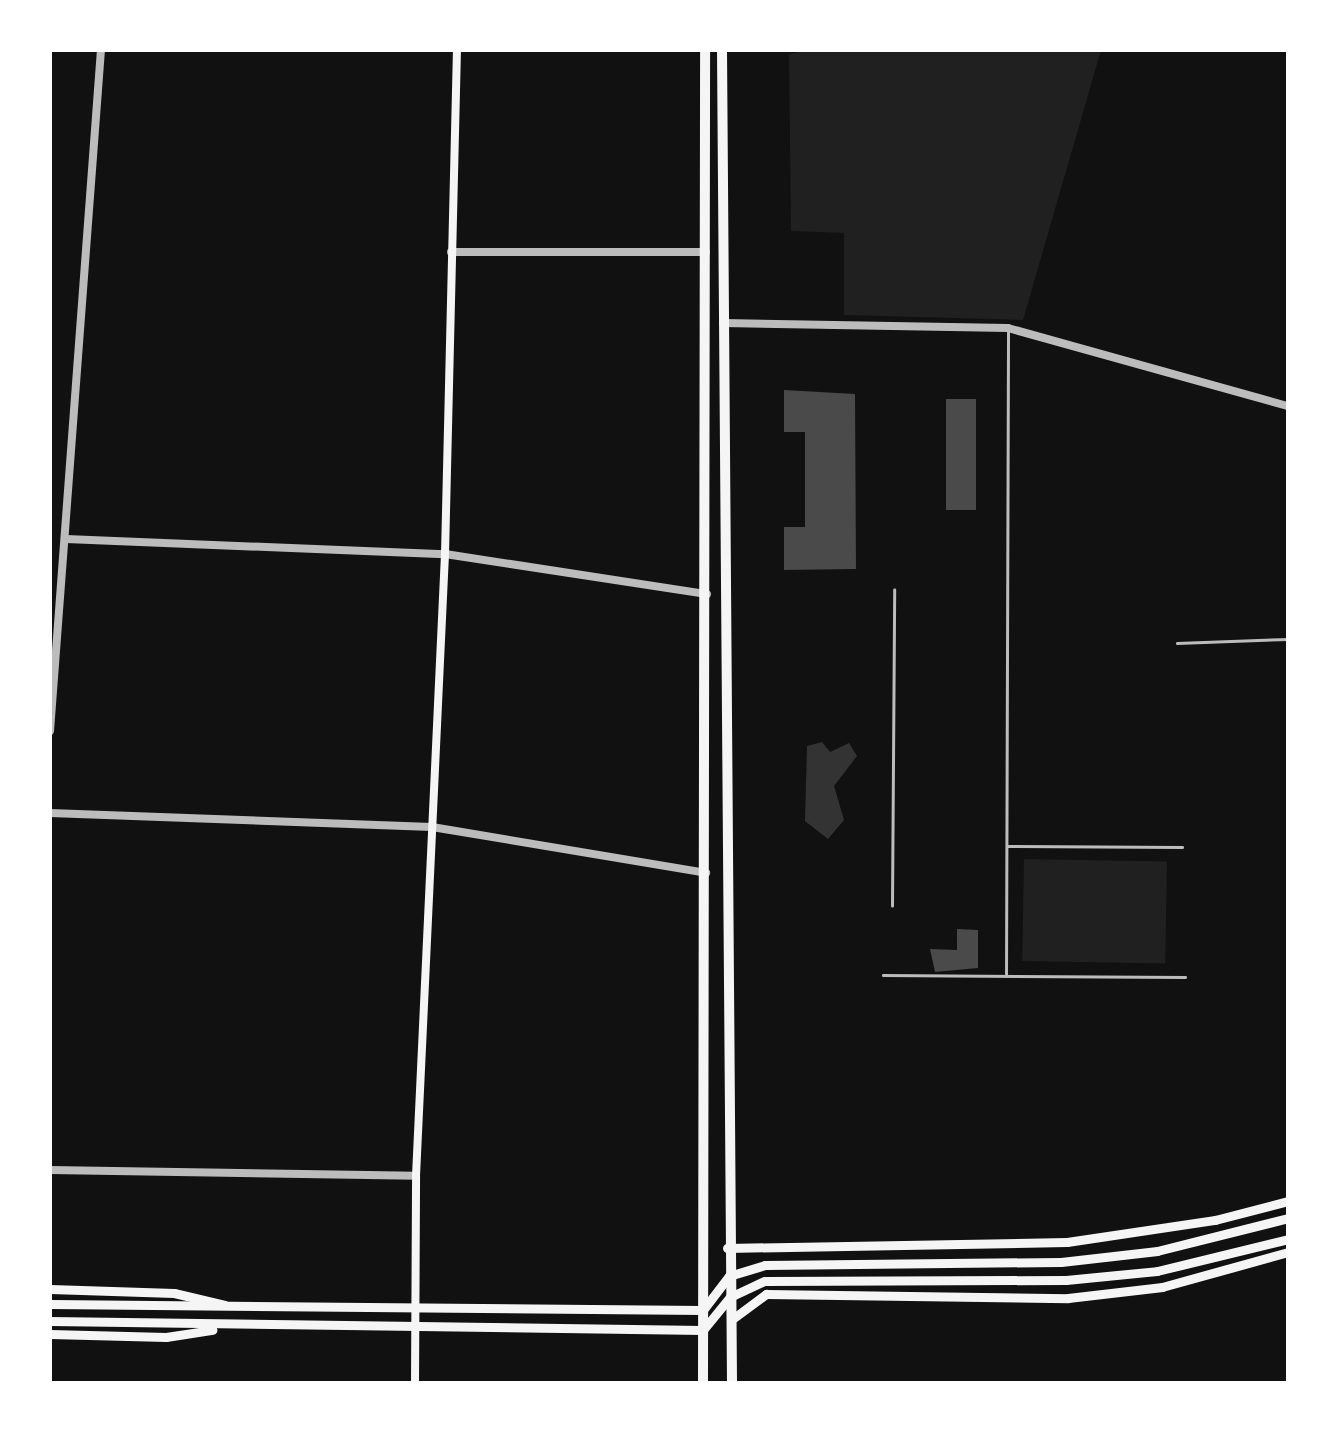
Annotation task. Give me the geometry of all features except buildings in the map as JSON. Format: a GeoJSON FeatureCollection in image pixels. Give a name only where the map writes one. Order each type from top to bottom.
{"type":"FeatureCollection","features":[{"type":"Feature","properties":{"kind":"highway"},"geometry":{"type":"LineString","coordinates":[[703,1383],[707,874],[705,50]]}},
{"type":"Feature","properties":{"kind":"highway"},"geometry":{"type":"LineString","coordinates":[[722,50],[727,1248],[732,1383]]}},
{"type":"Feature","properties":{"kind":"main road"},"geometry":{"type":"LineString","coordinates":[[415,1383],[416,1176],[445,554],[457,50]]}},
{"type":"Feature","properties":{"kind":"main road"},"geometry":{"type":"LineString","coordinates":[[727,1248],[1067,1242],[1215,1220],[1288,1201]]}},
{"type":"Feature","properties":{"kind":"main road"},"geometry":{"type":"LineString","coordinates":[[50,1304],[242,1309],[703,1310],[729,1276],[765,1265],[1061,1262],[1174,1247],[1288,1218]]}},
{"type":"Feature","properties":{"kind":"main road"},"geometry":{"type":"LineString","coordinates":[[50,1321],[234,1327],[703,1330],[730,1297],[765,1282],[1066,1280],[1158,1270],[1288,1239]]}},
{"type":"Feature","properties":{"kind":"main road"},"geometry":{"type":"LineString","coordinates":[[731,1320],[766,1294],[1068,1298],[1162,1287],[1288,1252]]}},
{"type":"Feature","properties":{"kind":"main road"},"geometry":{"type":"LineString","coordinates":[[50,1289],[174,1292],[242,1309]]}},
{"type":"Feature","properties":{"kind":"main road"},"geometry":{"type":"LineString","coordinates":[[50,1334],[166,1337],[234,1327]]}},
{"type":"Feature","properties":{"kind":"street"},"geometry":{"type":"LineString","coordinates":[[50,731],[101,50]]}},
{"type":"Feature","properties":{"kind":"street"},"geometry":{"type":"LineString","coordinates":[[451,252],[706,252]]}},
{"type":"Feature","properties":{"kind":"street"},"geometry":{"type":"LineString","coordinates":[[723,323],[1008,328],[1288,406]]}},
{"type":"Feature","properties":{"kind":"street"},"geometry":{"type":"LineString","coordinates":[[66,539],[445,554],[707,594]]}},
{"type":"Feature","properties":{"kind":"street"},"geometry":{"type":"LineString","coordinates":[[50,813],[432,827],[707,874]]}},
{"type":"Feature","properties":{"kind":"street"},"geometry":{"type":"LineString","coordinates":[[50,1170],[416,1176]]}},
{"type":"Feature","properties":{"kind":"lane"},"geometry":{"type":"LineString","coordinates":[[1006,976],[1008,328]]}},
{"type":"Feature","properties":{"kind":"lane"},"geometry":{"type":"LineString","coordinates":[[892,906],[894,590]]}},
{"type":"Feature","properties":{"kind":"lane"},"geometry":{"type":"LineString","coordinates":[[1177,643],[1288,640]]}},
{"type":"Feature","properties":{"kind":"lane"},"geometry":{"type":"LineString","coordinates":[[1005,846],[1182,847]]}},
{"type":"Feature","properties":{"kind":"lane"},"geometry":{"type":"LineString","coordinates":[[883,975],[1185,977]]}},
{"type":"Feature","properties":{"kind":"shaded area"},"geometry":{"type":"Polygon","coordinates":[[[810,50],[1101,50],[1023,320],[844,315],[844,233],[791,231],[789,54],[810,50]]]}},
{"type":"Feature","properties":{"kind":"shaded area"},"geometry":{"type":"Polygon","coordinates":[[[822,742],[830,752],[849,743],[857,756],[834,786],[844,820],[828,839],[805,821],[807,746],[822,742]]]}},
{"type":"Feature","properties":{"kind":"shaded area"},"geometry":{"type":"Polygon","coordinates":[[[1024,859],[1167,861],[1165,963],[1022,961],[1024,859]]]}}]}
